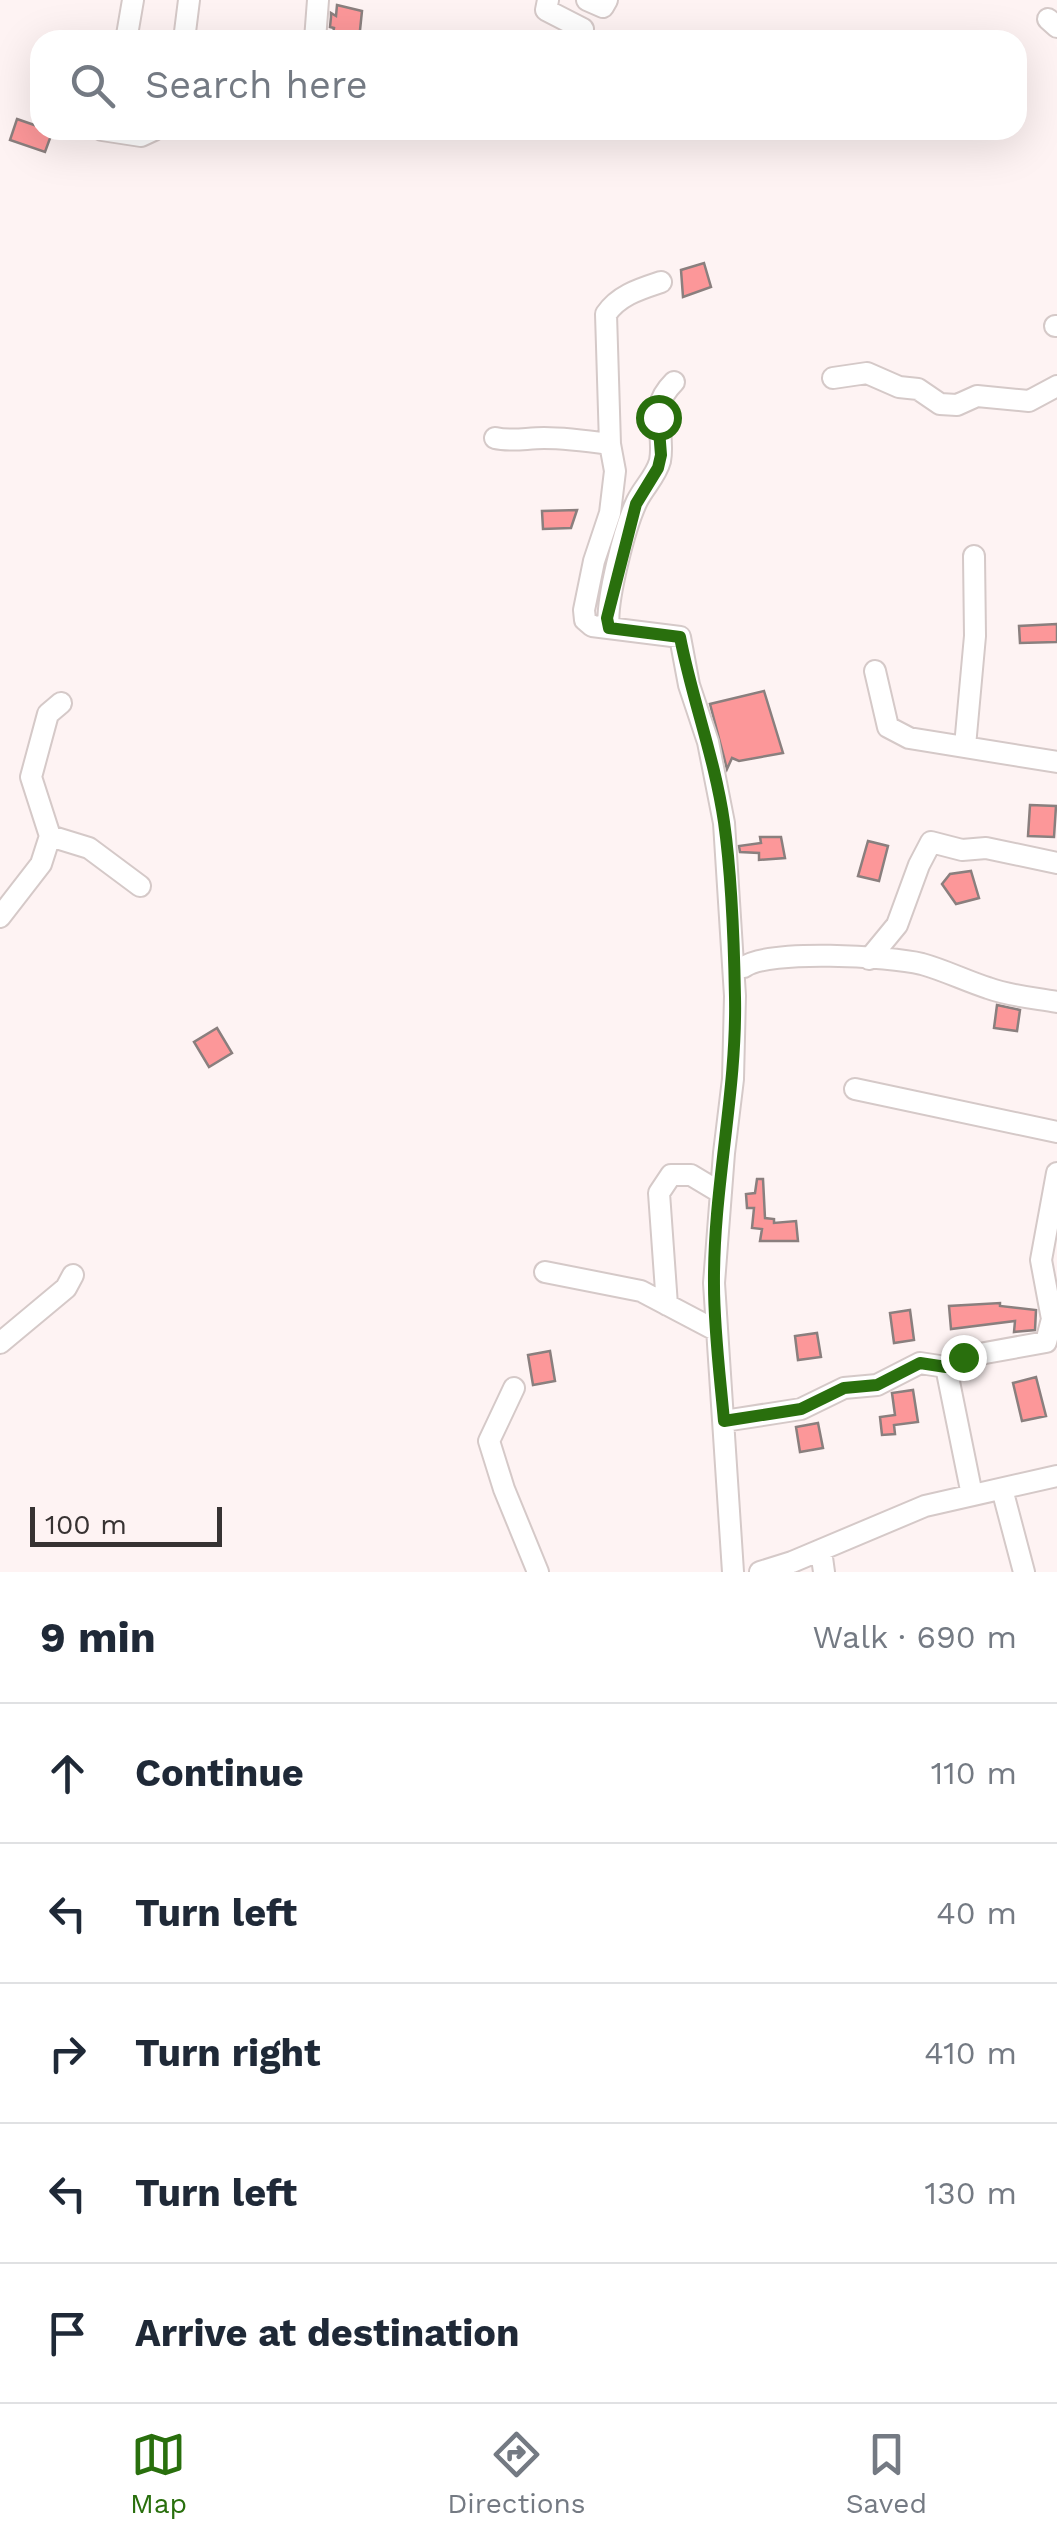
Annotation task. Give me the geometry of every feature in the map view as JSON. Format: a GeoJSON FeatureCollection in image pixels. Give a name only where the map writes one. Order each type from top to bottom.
{"type":"FeatureCollection","features":[{"type":"Feature","properties":{"kind":"street"},"geometry":{"type":"LineString","coordinates":[[127,30],[133,0]]}},
{"type":"Feature","properties":{"kind":"street"},"geometry":{"type":"LineString","coordinates":[[185,30],[189,0]]}},
{"type":"Feature","properties":{"kind":"street"},"geometry":{"type":"LineString","coordinates":[[316,30],[318,0]]}},
{"type":"Feature","properties":{"kind":"street"},"geometry":{"type":"LineString","coordinates":[[548,0],[546,10],[574,16]]}},
{"type":"Feature","properties":{"kind":"street"},"geometry":{"type":"LineString","coordinates":[[587,0],[603,7],[608,0]]}},
{"type":"Feature","properties":{"kind":"street"},"geometry":{"type":"LineString","coordinates":[[660,282],[614,304],[606,314],[610,444],[615,471],[610,512],[584,610],[585,620],[592,626],[680,637],[689,685],[708,742],[724,823],[735,996],[734,1079],[714,1283],[734,1572]]}},
{"type":"Feature","properties":{"kind":"street"},"geometry":{"type":"LineString","coordinates":[[833,378],[867,374],[899,387],[918,388],[940,404],[957,405],[976,396],[1029,401],[1057,386]]}},
{"type":"Feature","properties":{"kind":"street"},"geometry":{"type":"LineString","coordinates":[[609,628],[611,594],[628,530],[636,504],[658,468],[661,455],[658,405],[674,382]]}},
{"type":"Feature","properties":{"kind":"street"},"geometry":{"type":"LineString","coordinates":[[495,438],[610,444]]}},
{"type":"Feature","properties":{"kind":"street"},"geometry":{"type":"LineString","coordinates":[[965,746],[975,636],[974,556]]}},
{"type":"Feature","properties":{"kind":"street"},"geometry":{"type":"LineString","coordinates":[[875,671],[888,727],[909,738],[1057,762]]}},
{"type":"Feature","properties":{"kind":"street"},"geometry":{"type":"LineString","coordinates":[[0,918],[41,864],[50,836],[31,777],[48,714],[61,703]]}},
{"type":"Feature","properties":{"kind":"street"},"geometry":{"type":"LineString","coordinates":[[50,836],[88,848],[140,886]]}},
{"type":"Feature","properties":{"kind":"street"},"geometry":{"type":"LineString","coordinates":[[869,960],[898,925],[919,865],[932,842],[962,850],[1031,850],[1057,863]]}},
{"type":"Feature","properties":{"kind":"street"},"geometry":{"type":"LineString","coordinates":[[744,967],[754,960],[772,958],[920,964],[992,990],[1057,1002]]}},
{"type":"Feature","properties":{"kind":"street"},"geometry":{"type":"LineString","coordinates":[[855,1089],[1057,1132]]}},
{"type":"Feature","properties":{"kind":"street"},"geometry":{"type":"LineString","coordinates":[[724,1421],[801,1409],[844,1388],[877,1385],[920,1363],[946,1367],[963,1357],[1046,1342],[1052,1318],[1041,1260],[1057,1173]]}},
{"type":"Feature","properties":{"kind":"street"},"geometry":{"type":"LineString","coordinates":[[667,1305],[659,1193],[671,1175],[692,1175],[721,1193]]}},
{"type":"Feature","properties":{"kind":"street"},"geometry":{"type":"LineString","coordinates":[[545,1272],[641,1292],[717,1331]]}},
{"type":"Feature","properties":{"kind":"street"},"geometry":{"type":"LineString","coordinates":[[3,1333],[66,1288],[74,1275]]}},
{"type":"Feature","properties":{"kind":"street"},"geometry":{"type":"LineString","coordinates":[[946,1367],[972,1494]]}},
{"type":"Feature","properties":{"kind":"street"},"geometry":{"type":"LineString","coordinates":[[514,1388],[488,1440],[538,1572]]}},
{"type":"Feature","properties":{"kind":"street"},"geometry":{"type":"LineString","coordinates":[[760,1572],[925,1506],[1057,1476]]}},
{"type":"Feature","properties":{"kind":"street"},"geometry":{"type":"LineString","coordinates":[[1002,1489],[1024,1572]]}},
{"type":"Feature","properties":{"kind":"street"},"geometry":{"type":"LineString","coordinates":[[821,1550],[824,1572]]}},
{"type":"Feature","properties":{"kind":"building"},"geometry":{"type":"Polygon","coordinates":[[[337,5],[362,11],[360,30],[334,30],[330,27],[331,13],[336,16],[337,5]]]}},
{"type":"Feature","properties":{"kind":"building"},"geometry":{"type":"Polygon","coordinates":[[[17,119],[30,124],[30,140],[49,140],[45,152],[10,140],[17,119]]]}},
{"type":"Feature","properties":{"kind":"building"},"geometry":{"type":"Polygon","coordinates":[[[704,263],[711,287],[683,297],[681,270],[704,263]]]}},
{"type":"Feature","properties":{"kind":"building"},"geometry":{"type":"Polygon","coordinates":[[[577,510],[571,528],[543,529],[542,511],[577,510]]]}},
{"type":"Feature","properties":{"kind":"building"},"geometry":{"type":"Polygon","coordinates":[[[1057,624],[1057,642],[1020,643],[1019,626],[1057,624]]]}},
{"type":"Feature","properties":{"kind":"building"},"geometry":{"type":"Polygon","coordinates":[[[764,691],[783,753],[739,761],[732,758],[727,769],[710,704],[764,691]]]}},
{"type":"Feature","properties":{"kind":"building"},"geometry":{"type":"Polygon","coordinates":[[[1030,805],[1056,806],[1054,837],[1028,836],[1030,805]]]}},
{"type":"Feature","properties":{"kind":"building"},"geometry":{"type":"Polygon","coordinates":[[[760,837],[781,837],[785,858],[759,860],[759,853],[740,852],[739,846],[761,843],[760,837]]]}},
{"type":"Feature","properties":{"kind":"building"},"geometry":{"type":"Polygon","coordinates":[[[868,841],[888,846],[879,881],[858,876],[868,841]]]}},
{"type":"Feature","properties":{"kind":"building"},"geometry":{"type":"Polygon","coordinates":[[[971,871],[979,898],[956,904],[942,884],[950,874],[971,871]]]}},
{"type":"Feature","properties":{"kind":"building"},"geometry":{"type":"Polygon","coordinates":[[[997,1005],[1020,1010],[1017,1031],[994,1028],[997,1005]]]}},
{"type":"Feature","properties":{"kind":"building"},"geometry":{"type":"Polygon","coordinates":[[[217,1028],[232,1053],[209,1067],[194,1042],[217,1028]]]}},
{"type":"Feature","properties":{"kind":"building"},"geometry":{"type":"Polygon","coordinates":[[[757,1179],[763,1179],[765,1218],[774,1219],[774,1223],[796,1221],[798,1241],[760,1241],[762,1229],[752,1228],[754,1208],[747,1208],[746,1194],[755,1193],[757,1179]]]}},
{"type":"Feature","properties":{"kind":"building"},"geometry":{"type":"Polygon","coordinates":[[[1000,1303],[1036,1310],[1035,1330],[1014,1332],[1015,1321],[951,1329],[949,1306],[1000,1303]]]}},
{"type":"Feature","properties":{"kind":"building"},"geometry":{"type":"Polygon","coordinates":[[[910,1310],[914,1340],[894,1343],[890,1313],[910,1310]]]}},
{"type":"Feature","properties":{"kind":"building"},"geometry":{"type":"Polygon","coordinates":[[[817,1333],[821,1357],[798,1360],[795,1336],[817,1333]]]}},
{"type":"Feature","properties":{"kind":"building"},"geometry":{"type":"Polygon","coordinates":[[[550,1351],[555,1381],[533,1385],[528,1355],[550,1351]]]}},
{"type":"Feature","properties":{"kind":"building"},"geometry":{"type":"Polygon","coordinates":[[[1036,1377],[1046,1416],[1022,1421],[1013,1383],[1036,1377]]]}},
{"type":"Feature","properties":{"kind":"building"},"geometry":{"type":"Polygon","coordinates":[[[913,1390],[918,1422],[894,1425],[895,1434],[882,1435],[880,1417],[895,1415],[892,1393],[913,1390]]]}},
{"type":"Feature","properties":{"kind":"building"},"geometry":{"type":"Polygon","coordinates":[[[818,1423],[823,1448],[800,1452],[796,1427],[818,1423]]]}},
{"type":"Feature","properties":{"kind":"route"},"geometry":{"type":"LineString","coordinates":[[658,417],[658,468],[636,504],[607,618],[609,628],[680,637],[689,685],[708,742],[724,823],[735,996],[734,1079],[714,1283],[724,1421],[801,1409],[844,1388],[877,1385],[920,1363],[946,1367],[963,1357]]}}]}
